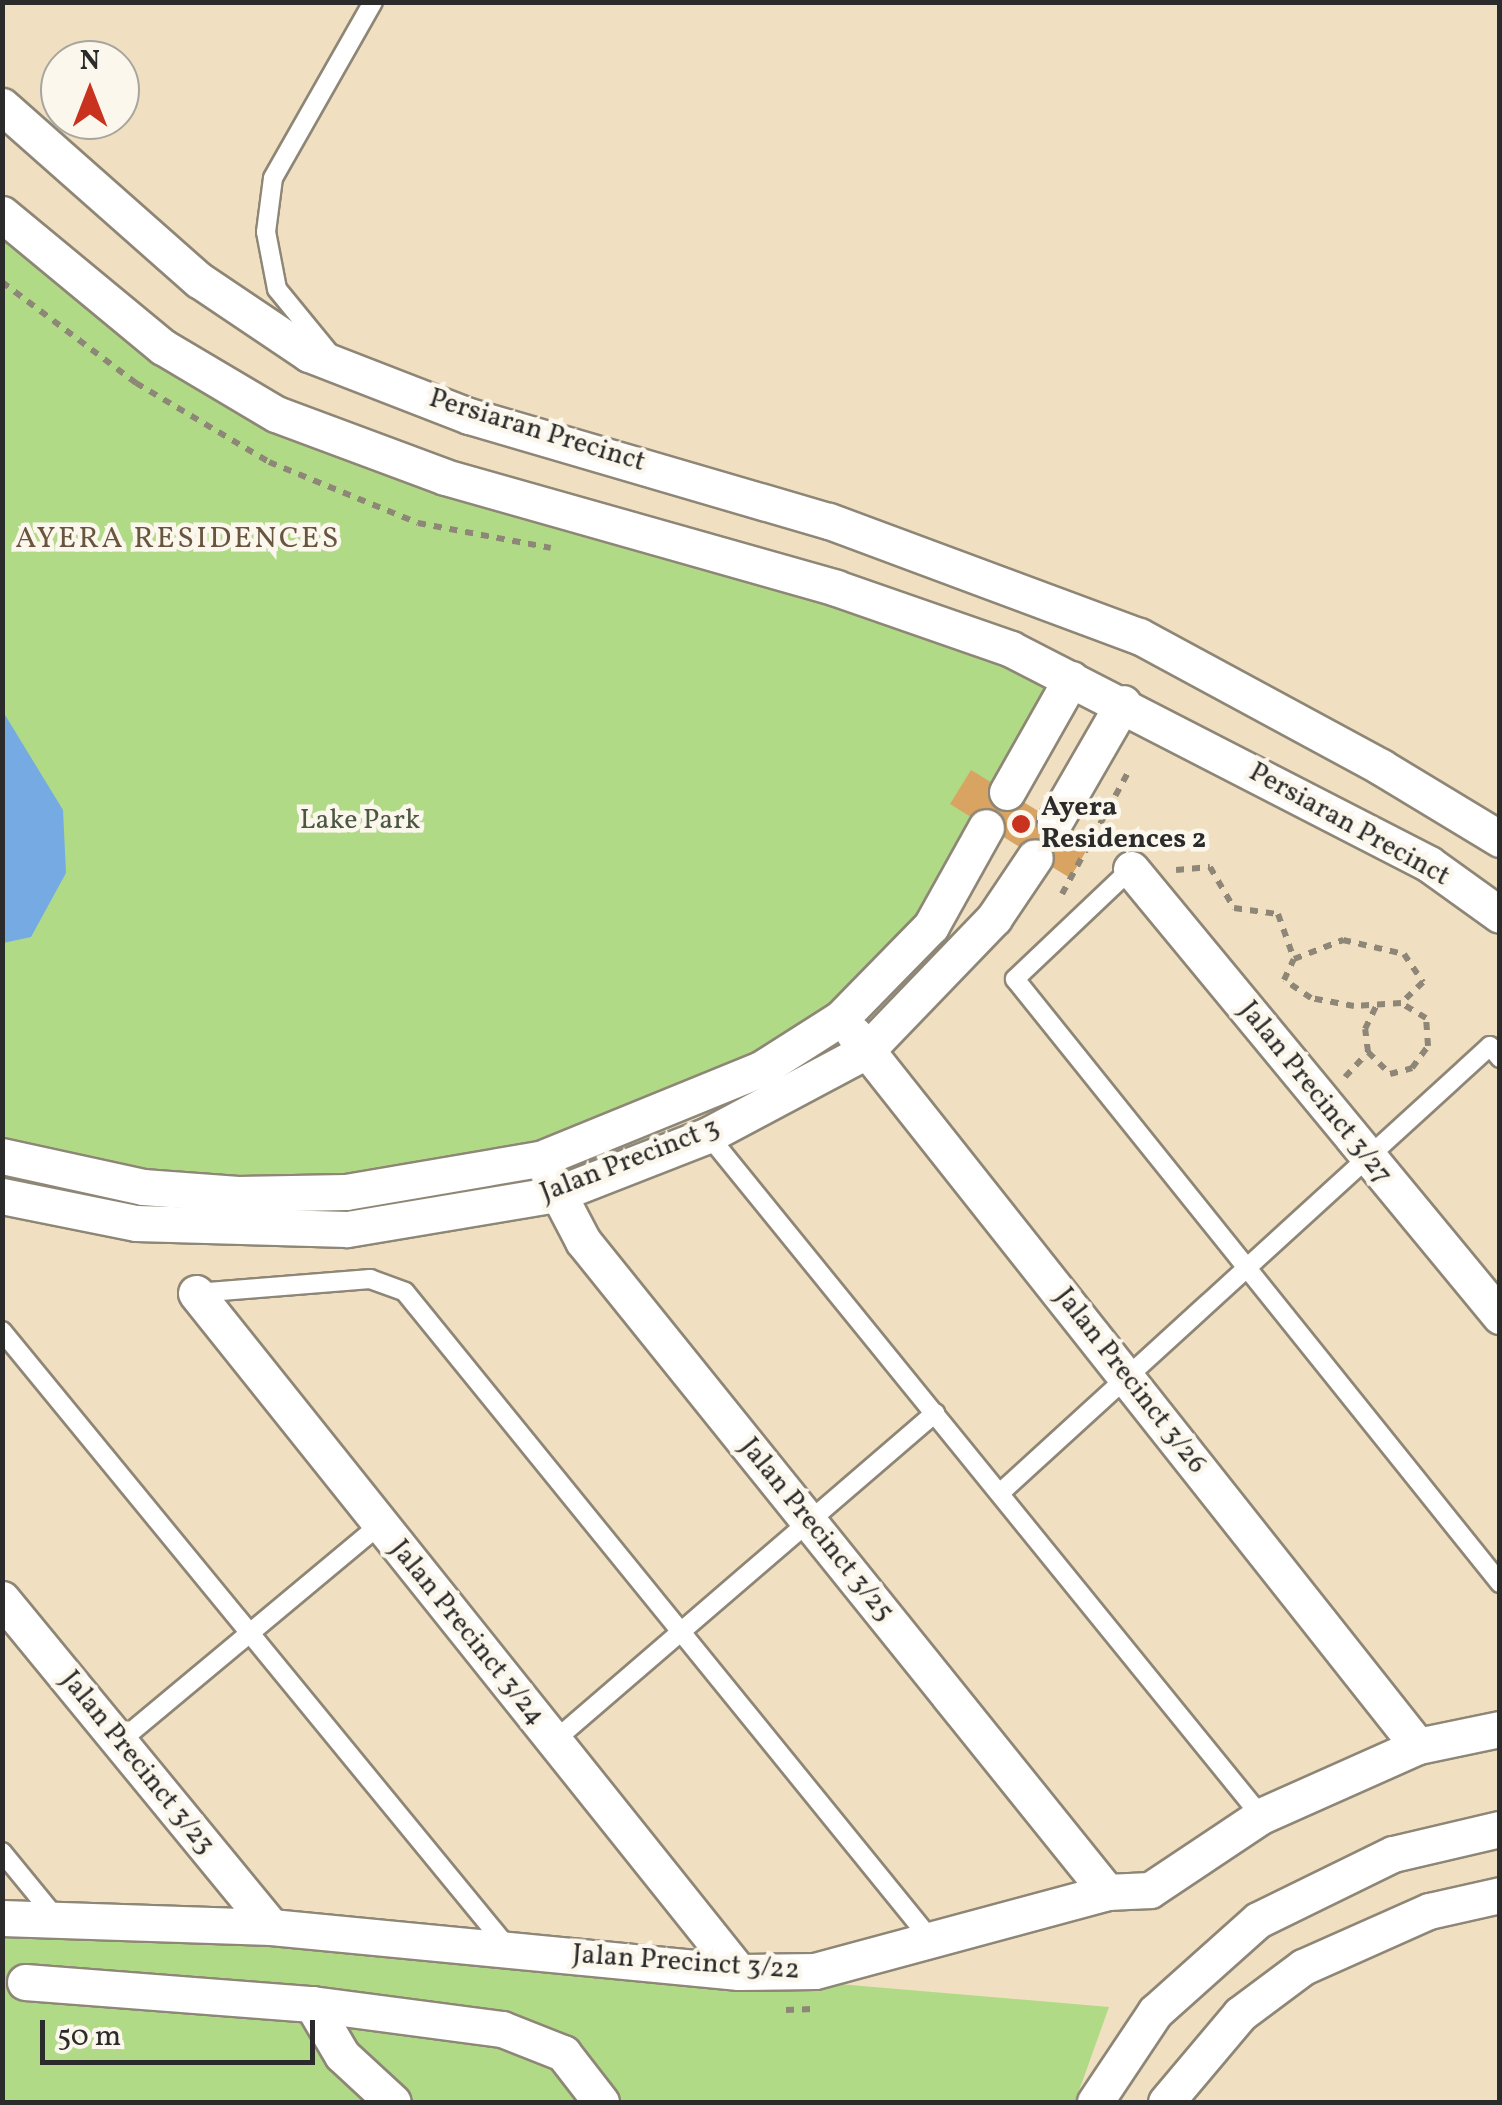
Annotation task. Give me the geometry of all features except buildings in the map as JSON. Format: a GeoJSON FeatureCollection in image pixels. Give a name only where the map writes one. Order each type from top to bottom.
{"type":"FeatureCollection","features":[{"type":"Feature","properties":{"kind":"street","name":"Persiaran Precinct"},"geometry":{"type":"LineString","coordinates":[[2,106],[199,280],[309,354],[469,416],[829,521],[1139,636],[1250,695],[1500,840]]}},
{"type":"Feature","properties":{"kind":"street","name":"Persiaran Precinct"},"geometry":{"type":"LineString","coordinates":[[2,214],[163,347],[276,414],[444,477],[836,588],[1011,648],[1195,739],[1429,864],[1500,915]]}},
{"type":"Feature","properties":{"kind":"street"},"geometry":{"type":"LineString","coordinates":[[1071,680],[1012,785],[1060,813],[1124,703]]}},
{"type":"Feature","properties":{"kind":"street","name":"Jalan Precinct 3"},"geometry":{"type":"LineString","coordinates":[[2,1156],[143,1186],[238,1194],[346,1192],[540,1159],[708,1094],[841,1018],[930,926],[986,827]]}},
{"type":"Feature","properties":{"kind":"street","name":"Jalan Precinct 3"},"geometry":{"type":"LineString","coordinates":[[2,1196],[136,1223],[347,1229],[557,1194],[708,1135],[866,1051],[1015,891],[1035,856]]}},
{"type":"Feature","properties":{"kind":"street"},"geometry":{"type":"LineString","coordinates":[[966,868],[1015,891]]}},
{"type":"Feature","properties":{"kind":"street","name":"Jalan Precinct 3/27"},"geometry":{"type":"LineString","coordinates":[[1147,870],[1371,1160],[1500,1316]]}},
{"type":"Feature","properties":{"kind":"street","name":"Jalan Precinct 3/26"},"geometry":{"type":"LineString","coordinates":[[841,1018],[1418,1746]]}},
{"type":"Feature","properties":{"kind":"street","name":"Jalan Precinct 3/25"},"geometry":{"type":"LineString","coordinates":[[540,1159],[582,1241],[1107,1892]]}},
{"type":"Feature","properties":{"kind":"street","name":"Jalan Precinct 3/24"},"geometry":{"type":"LineString","coordinates":[[196,1293],[739,1972]]}},
{"type":"Feature","properties":{"kind":"street","name":"Jalan Precinct 3/23"},"geometry":{"type":"LineString","coordinates":[[2,1600],[271,1926]]}},
{"type":"Feature","properties":{"kind":"street","name":"Jalan Precinct 3/22"},"geometry":{"type":"LineString","coordinates":[[2,1918],[271,1926],[739,1972],[842,1968],[1107,1892],[1166,1884],[1261,1816],[1418,1746],[1500,1729]]}},
{"type":"Feature","properties":{"kind":"street"},"geometry":{"type":"LineString","coordinates":[[1095,2102],[1154,2012],[1258,1920],[1393,1854],[1500,1829]]}},
{"type":"Feature","properties":{"kind":"street"},"geometry":{"type":"LineString","coordinates":[[1166,2102],[1240,2014],[1303,1967],[1429,1911],[1500,1895]]}},
{"type":"Feature","properties":{"kind":"street"},"geometry":{"type":"LineString","coordinates":[[25,1982],[312,2004],[534,2038],[563,2053],[601,2102]]}},
{"type":"Feature","properties":{"kind":"street"},"geometry":{"type":"LineString","coordinates":[[312,2004],[342,2054],[393,2102]]}},
{"type":"Feature","properties":{"kind":"lane"},"geometry":{"type":"LineString","coordinates":[[339,365],[277,290],[266,232],[273,178],[373,2]]}},
{"type":"Feature","properties":{"kind":"lane"},"geometry":{"type":"LineString","coordinates":[[1147,870],[1016,979],[1500,1584]]}},
{"type":"Feature","properties":{"kind":"lane"},"geometry":{"type":"LineString","coordinates":[[1000,1493],[1371,1160],[1490,1046],[1500,1058]]}},
{"type":"Feature","properties":{"kind":"lane"},"geometry":{"type":"LineString","coordinates":[[708,1135],[1261,1816]]}},
{"type":"Feature","properties":{"kind":"lane"},"geometry":{"type":"LineString","coordinates":[[196,1293],[370,1279],[394,1283],[933,1942]]}},
{"type":"Feature","properties":{"kind":"lane"},"geometry":{"type":"LineString","coordinates":[[2,1331],[508,1948]]}},
{"type":"Feature","properties":{"kind":"lane"},"geometry":{"type":"LineString","coordinates":[[554,1741],[936,1413]]}},
{"type":"Feature","properties":{"kind":"lane"},"geometry":{"type":"LineString","coordinates":[[119,1742],[380,1524]]}},
{"type":"Feature","properties":{"kind":"lane"},"geometry":{"type":"LineString","coordinates":[[2,1852],[58,1920]]}},
{"type":"Feature","properties":{"kind":"path"},"geometry":{"type":"LineString","coordinates":[[1147,870],[1210,868],[1234,908],[1278,914],[1294,959]]}},
{"type":"Feature","properties":{"kind":"path"},"geometry":{"type":"LineString","coordinates":[[1376,1005],[1365,1030],[1368,1052],[1390,1074],[1412,1068],[1428,1046],[1426,1018],[1401,1003],[1376,1005],[1312,998],[1284,980],[1294,959],[1343,940],[1404,954],[1422,982],[1401,1003]]}},
{"type":"Feature","properties":{"kind":"path"},"geometry":{"type":"LineString","coordinates":[[1341,1082],[1368,1052]]}},
{"type":"Feature","properties":{"kind":"green space","name":"Lake Park"},"geometry":{"type":"Polygon","coordinates":[[[2,198],[78,281],[296,421],[1071,679],[953,890],[761,1069],[456,1177],[143,1187],[3,1148],[2,198]]]}},
{"type":"Feature","properties":{"kind":"green space"},"geometry":{"type":"Polygon","coordinates":[[[2,1913],[1109,2007],[1075,2102],[3,2102],[2,1913]]]}},
{"type":"Feature","properties":{"kind":"water"},"geometry":{"type":"Polygon","coordinates":[[[2,710],[63,810],[66,873],[31,937],[3,943],[2,710]]]}},
{"type":"Feature","properties":{"kind":"place","name":"Ayera Residences 2"},"geometry":{"type":"Point","coordinates":[1021,824]}},
{"type":"Feature","properties":{"kind":"district","name":"AYERA RESIDENCES"},"geometry":{"type":"Point","coordinates":[178,539]}}]}
